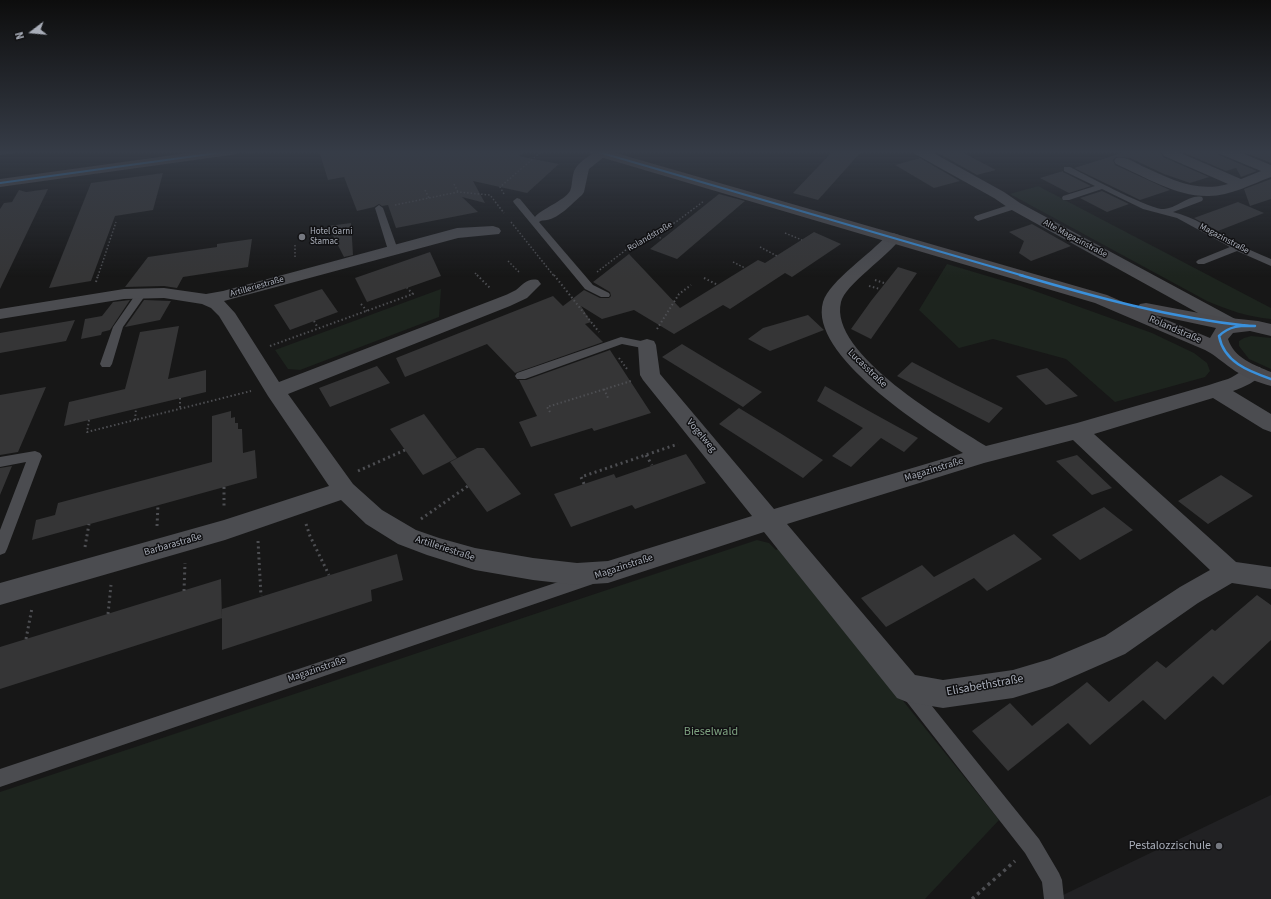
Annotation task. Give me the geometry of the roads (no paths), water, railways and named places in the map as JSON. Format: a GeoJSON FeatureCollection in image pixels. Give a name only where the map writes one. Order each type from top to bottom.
{"type":"FeatureCollection","features":[{"type":"Feature","properties":{"kind":"main road","name":"Rolandstraße"},"geometry":{"type":"LineString","coordinates":[[738,193],[1101,299],[1271,330]]}},
{"type":"Feature","properties":{"kind":"main road","name":"Rolandstraße"},"geometry":{"type":"LineString","coordinates":[[1101,299],[1212,346],[1226,354],[1238,364],[1262,375]]}},
{"type":"Feature","properties":{"kind":"main road"},"geometry":{"type":"LineString","coordinates":[[1226,354],[1219,342],[1221,333],[1232,327],[1240,325]]}},
{"type":"Feature","properties":{"kind":"street","name":"Rolandstraße"},"geometry":{"type":"LineString","coordinates":[[538,219],[555,211],[576,193]]}},
{"type":"Feature","properties":{"kind":"street","name":"Alte Magazinstraße"},"geometry":{"type":"LineString","coordinates":[[995,193],[1015,206],[1240,325]]}},
{"type":"Feature","properties":{"kind":"street","name":"Artilleriestraße"},"geometry":{"type":"LineString","coordinates":[[206,299],[224,296],[457,233],[493,231]]}},
{"type":"Feature","properties":{"kind":"street","name":"Lucasstraße"},"geometry":{"type":"LineString","coordinates":[[892,238],[889,243],[843,287],[833,300],[830,308],[835,332],[843,347],[855,361],[891,393],[983,455]]}},
{"type":"Feature","properties":{"kind":"street"},"geometry":{"type":"LineString","coordinates":[[274,388],[504,302],[521,294],[532,284]]}},
{"type":"Feature","properties":{"kind":"street","name":"Artilleriestraße"},"geometry":{"type":"LineString","coordinates":[[0,314],[124,294],[164,293],[206,299],[218,304],[226,313],[274,388],[341,485],[374,517],[401,533],[436,548],[475,559],[533,569],[577,574],[608,572]]}},
{"type":"Feature","properties":{"kind":"street","name":"Vogelweg"},"geometry":{"type":"LineString","coordinates":[[647,345],[642,377],[702,436],[770,520]]}},
{"type":"Feature","properties":{"kind":"street","name":"Magazinstraße"},"geometry":{"type":"LineString","coordinates":[[608,572],[770,520],[983,455],[1077,431],[1262,375]]}},
{"type":"Feature","properties":{"kind":"street"},"geometry":{"type":"LineString","coordinates":[[1216,390],[1271,424]]}},
{"type":"Feature","properties":{"kind":"street"},"geometry":{"type":"LineString","coordinates":[[1077,431],[1229,572],[1271,578]]}},
{"type":"Feature","properties":{"kind":"street","name":"Barbarastraße"},"geometry":{"type":"LineString","coordinates":[[0,594],[257,520],[300,504],[341,485]]}},
{"type":"Feature","properties":{"kind":"street"},"geometry":{"type":"LineString","coordinates":[[770,520],[907,688]]}},
{"type":"Feature","properties":{"kind":"street","name":"Elisabethstraße"},"geometry":{"type":"LineString","coordinates":[[907,688],[943,694],[1013,684],[1052,672],[1115,645],[1189,595],[1229,572]]}},
{"type":"Feature","properties":{"kind":"lane"},"geometry":{"type":"LineString","coordinates":[[1066,198],[1082,193]]}},
{"type":"Feature","properties":{"kind":"lane","name":"Magazinstraße"},"geometry":{"type":"LineString","coordinates":[[1117,193],[1146,207],[1180,216],[1238,247],[1271,262]]}},
{"type":"Feature","properties":{"kind":"lane"},"geometry":{"type":"LineString","coordinates":[[1164,212],[1199,200]]}},
{"type":"Feature","properties":{"kind":"lane"},"geometry":{"type":"LineString","coordinates":[[517,201],[538,219],[589,287],[605,295]]}},
{"type":"Feature","properties":{"kind":"lane"},"geometry":{"type":"LineString","coordinates":[[978,218],[1015,206]]}},
{"type":"Feature","properties":{"kind":"lane"},"geometry":{"type":"LineString","coordinates":[[379,208],[393,250]]}},
{"type":"Feature","properties":{"kind":"lane"},"geometry":{"type":"LineString","coordinates":[[1201,262],[1238,247]]}},
{"type":"Feature","properties":{"kind":"lane"},"geometry":{"type":"LineString","coordinates":[[106,364],[118,327],[142,294]]}},
{"type":"Feature","properties":{"kind":"lane"},"geometry":{"type":"LineString","coordinates":[[521,376],[621,340],[647,345]]}},
{"type":"Feature","properties":{"kind":"lane"},"geometry":{"type":"LineString","coordinates":[[0,462],[34,456],[0,549]]}},
{"type":"Feature","properties":{"kind":"lane","name":"Magazinstraße"},"geometry":{"type":"LineString","coordinates":[[0,778],[608,572]]}},
{"type":"Feature","properties":{"kind":"lane"},"geometry":{"type":"LineString","coordinates":[[907,688],[1032,846],[1052,880],[1054,899]]}},
{"type":"Feature","properties":{"kind":"place","name":"Hotel Garni Stamac"},"geometry":{"type":"Point","coordinates":[302,237]}},
{"type":"Feature","properties":{"kind":"place","name":"Pestalozzischule"},"geometry":{"type":"Point","coordinates":[1219,846]}},
{"type":"Feature","properties":{"kind":"park label","name":"Bieselwald"},"geometry":{"type":"Point","coordinates":[711,732]}}]}
